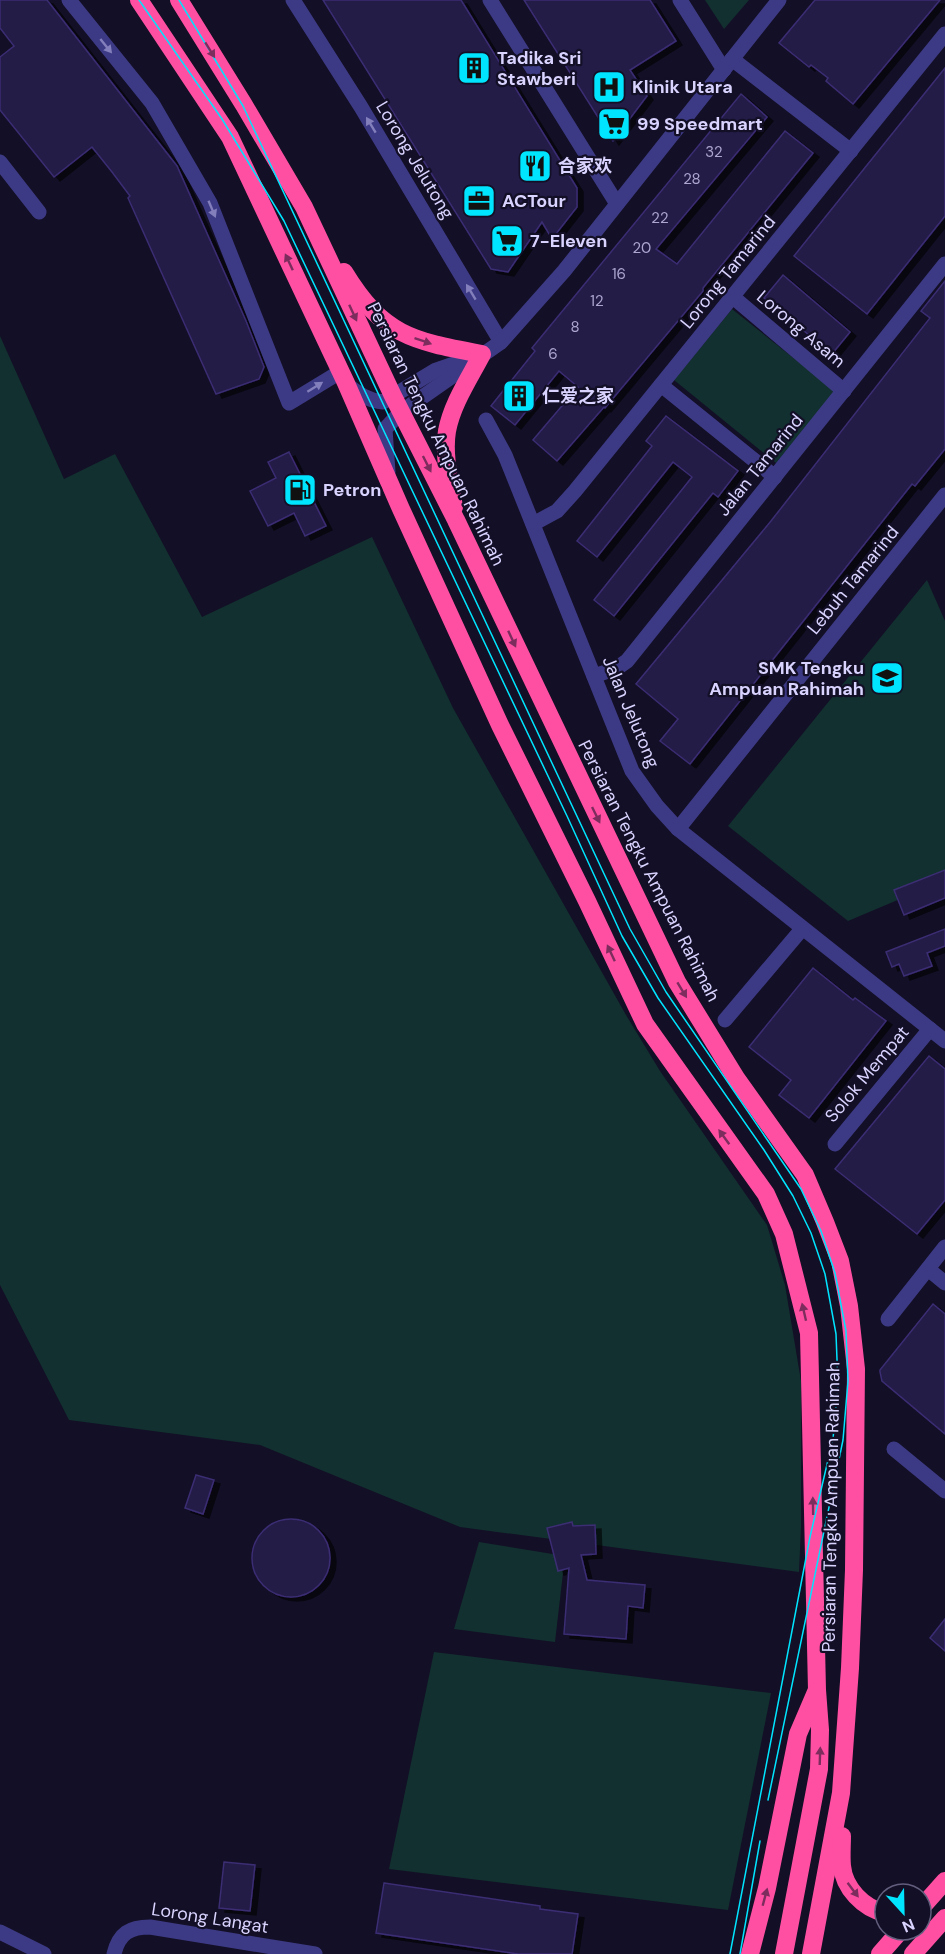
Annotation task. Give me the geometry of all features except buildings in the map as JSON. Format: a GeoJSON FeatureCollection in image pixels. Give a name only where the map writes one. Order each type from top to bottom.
{"type":"FeatureCollection","features":[{"type":"Feature","properties":{"kind":"highway","name":"Persiaran Tengku Ampuan Rahimah"},"geometry":{"type":"LineString","coordinates":[[139,0],[230,137],[343,377],[500,725],[645,1024],[766,1194],[784,1234],[809,1333],[817,1690],[820,1730],[819,1769],[812,1814],[784,1954]]}},
{"type":"Feature","properties":{"kind":"highway","name":"Persiaran Tengku Ampuan Rahimah"},"geometry":{"type":"LineString","coordinates":[[179,0],[244,105],[303,207],[677,982],[736,1078],[805,1175],[840,1260],[849,1306],[856,1368],[850,1668],[842,1792],[811,1954]]}},
{"type":"Feature","properties":{"kind":"highway"},"geometry":{"type":"LineString","coordinates":[[303,207],[349,281],[374,314],[389,326],[421,341],[482,354],[454,406],[447,431],[446,449],[456,520]]}},
{"type":"Feature","properties":{"kind":"highway"},"geometry":{"type":"LineString","coordinates":[[750,1954],[767,1888],[798,1734],[817,1690]]}},
{"type":"Feature","properties":{"kind":"highway"},"geometry":{"type":"LineString","coordinates":[[842,1792],[842,1867],[849,1888],[873,1909]]}},
{"type":"Feature","properties":{"kind":"highway"},"geometry":{"type":"LineString","coordinates":[[933,1884],[945,1872]]}},
{"type":"Feature","properties":{"kind":"highway"},"geometry":{"type":"LineString","coordinates":[[933,1894],[945,1881]]}},
{"type":"Feature","properties":{"kind":"highway"},"geometry":{"type":"LineString","coordinates":[[913,1954],[945,1918]]}},
{"type":"Feature","properties":{"kind":"highway"},"geometry":{"type":"LineString","coordinates":[[880,1954],[890,1942]]}},
{"type":"Feature","properties":{"kind":"street"},"geometry":{"type":"LineString","coordinates":[[69,0],[152,103],[210,203],[289,403],[343,377],[360,395],[374,402],[397,404]]}},
{"type":"Feature","properties":{"kind":"street","name":"Lorong Jelutong"},"geometry":{"type":"LineString","coordinates":[[293,0],[361,107],[501,342]]}},
{"type":"Feature","properties":{"kind":"street"},"geometry":{"type":"LineString","coordinates":[[490,0],[617,204]]}},
{"type":"Feature","properties":{"kind":"street"},"geometry":{"type":"LineString","coordinates":[[680,0],[728,65],[851,151]]}},
{"type":"Feature","properties":{"kind":"street"},"geometry":{"type":"LineString","coordinates":[[388,481],[385,429],[397,404],[501,342],[564,271],[779,0]]}},
{"type":"Feature","properties":{"kind":"street","name":"Lorong Tamarind"},"geometry":{"type":"LineString","coordinates":[[533,524],[557,512],[945,34]]}},
{"type":"Feature","properties":{"kind":"street"},"geometry":{"type":"LineString","coordinates":[[0,162],[39,212]]}},
{"type":"Feature","properties":{"kind":"street","name":"Jalan Tamarind"},"geometry":{"type":"LineString","coordinates":[[594,676],[617,668],[627,661],[945,264]]}},
{"type":"Feature","properties":{"kind":"street","name":"Lorong Asam"},"geometry":{"type":"LineString","coordinates":[[733,297],[844,391]]}},
{"type":"Feature","properties":{"kind":"street"},"geometry":{"type":"LineString","coordinates":[[661,385],[775,477]]}},
{"type":"Feature","properties":{"kind":"street","name":"Jalan Jelutong"},"geometry":{"type":"LineString","coordinates":[[486,420],[505,455],[632,771],[657,806],[678,829],[945,1041]]}},
{"type":"Feature","properties":{"kind":"street","name":"Lebuh Tamarind"},"geometry":{"type":"LineString","coordinates":[[678,829],[945,495]]}},
{"type":"Feature","properties":{"kind":"street"},"geometry":{"type":"LineString","coordinates":[[725,1020],[802,929]]}},
{"type":"Feature","properties":{"kind":"street","name":"Solok Mempat"},"geometry":{"type":"LineString","coordinates":[[835,1144],[930,1029]]}},
{"type":"Feature","properties":{"kind":"street"},"geometry":{"type":"LineString","coordinates":[[888,1319],[945,1247]]}},
{"type":"Feature","properties":{"kind":"street"},"geometry":{"type":"LineString","coordinates":[[928,1269],[945,1283]]}},
{"type":"Feature","properties":{"kind":"street"},"geometry":{"type":"LineString","coordinates":[[894,1449],[945,1491]]}},
{"type":"Feature","properties":{"kind":"street","name":"Lorong Langat"},"geometry":{"type":"LineString","coordinates":[[114,1954],[117,1943],[125,1932],[136,1927],[150,1926],[315,1954]]}},
{"type":"Feature","properties":{"kind":"street"},"geometry":{"type":"LineString","coordinates":[[0,1932],[44,1954]]}},
{"type":"Feature","properties":{"kind":"green space"},"geometry":{"type":"Polygon","coordinates":[[[705,0],[749,0],[724,29],[705,0]]]}},
{"type":"Feature","properties":{"kind":"green space"},"geometry":{"type":"Polygon","coordinates":[[[732,309],[835,391],[776,463],[674,380],[732,309]]]}},
{"type":"Feature","properties":{"kind":"green space"},"geometry":{"type":"Polygon","coordinates":[[[0,336],[64,479],[115,454],[202,617],[372,537],[453,708],[626,1015],[660,1071],[767,1225],[785,1285],[801,1381],[799,1572],[460,1527],[260,1445],[69,1420],[0,1285],[0,336]]]}},
{"type":"Feature","properties":{"kind":"green space","name":"SMK Tengku Ampuan Rahimah"},"geometry":{"type":"Polygon","coordinates":[[[927,580],[945,621],[945,880],[848,921],[728,826],[927,580]]]}},
{"type":"Feature","properties":{"kind":"green space"},"geometry":{"type":"Polygon","coordinates":[[[479,1542],[565,1556],[555,1642],[454,1629],[479,1542]]]}},
{"type":"Feature","properties":{"kind":"green space"},"geometry":{"type":"Polygon","coordinates":[[[434,1652],[771,1693],[728,1910],[389,1869],[434,1652]]]}},
{"type":"Feature","properties":{"kind":"tram line"},"geometry":{"type":"LineString","coordinates":[[139,0],[222,119],[284,221],[622,936],[658,998],[764,1150],[793,1196],[811,1233],[825,1274],[836,1334],[838,1385],[833,1439],[810,1537],[730,1954]]}},
{"type":"Feature","properties":{"kind":"tram line"},"geometry":{"type":"LineString","coordinates":[[179,0],[243,106],[630,929],[666,992],[801,1189],[821,1231],[835,1273],[846,1331],[848,1381],[843,1440],[768,1800]]}},
{"type":"Feature","properties":{"kind":"tram line"},"geometry":{"type":"LineString","coordinates":[[740,1954],[760,1841]]}},
{"type":"Feature","properties":{"kind":"place","name":"Tadika Sri Stawberi"},"geometry":{"type":"Point","coordinates":[474,68]}},
{"type":"Feature","properties":{"kind":"place","name":"Klinik Utara"},"geometry":{"type":"Point","coordinates":[609,87]}},
{"type":"Feature","properties":{"kind":"place","name":"99 Speedmart"},"geometry":{"type":"Point","coordinates":[614,124]}},
{"type":"Feature","properties":{"kind":"place","name":"合家欢"},"geometry":{"type":"Point","coordinates":[535,166]}},
{"type":"Feature","properties":{"kind":"place","name":"ACTour"},"geometry":{"type":"Point","coordinates":[479,201]}},
{"type":"Feature","properties":{"kind":"place","name":"7-Eleven"},"geometry":{"type":"Point","coordinates":[507,241]}},
{"type":"Feature","properties":{"kind":"place","name":"仁爱之家"},"geometry":{"type":"Point","coordinates":[519,396]}},
{"type":"Feature","properties":{"kind":"place","name":"Petron"},"geometry":{"type":"Point","coordinates":[300,490]}},
{"type":"Feature","properties":{"kind":"place","name":"SMK Tengku Ampuan Rahimah"},"geometry":{"type":"Point","coordinates":[887,678]}}]}
